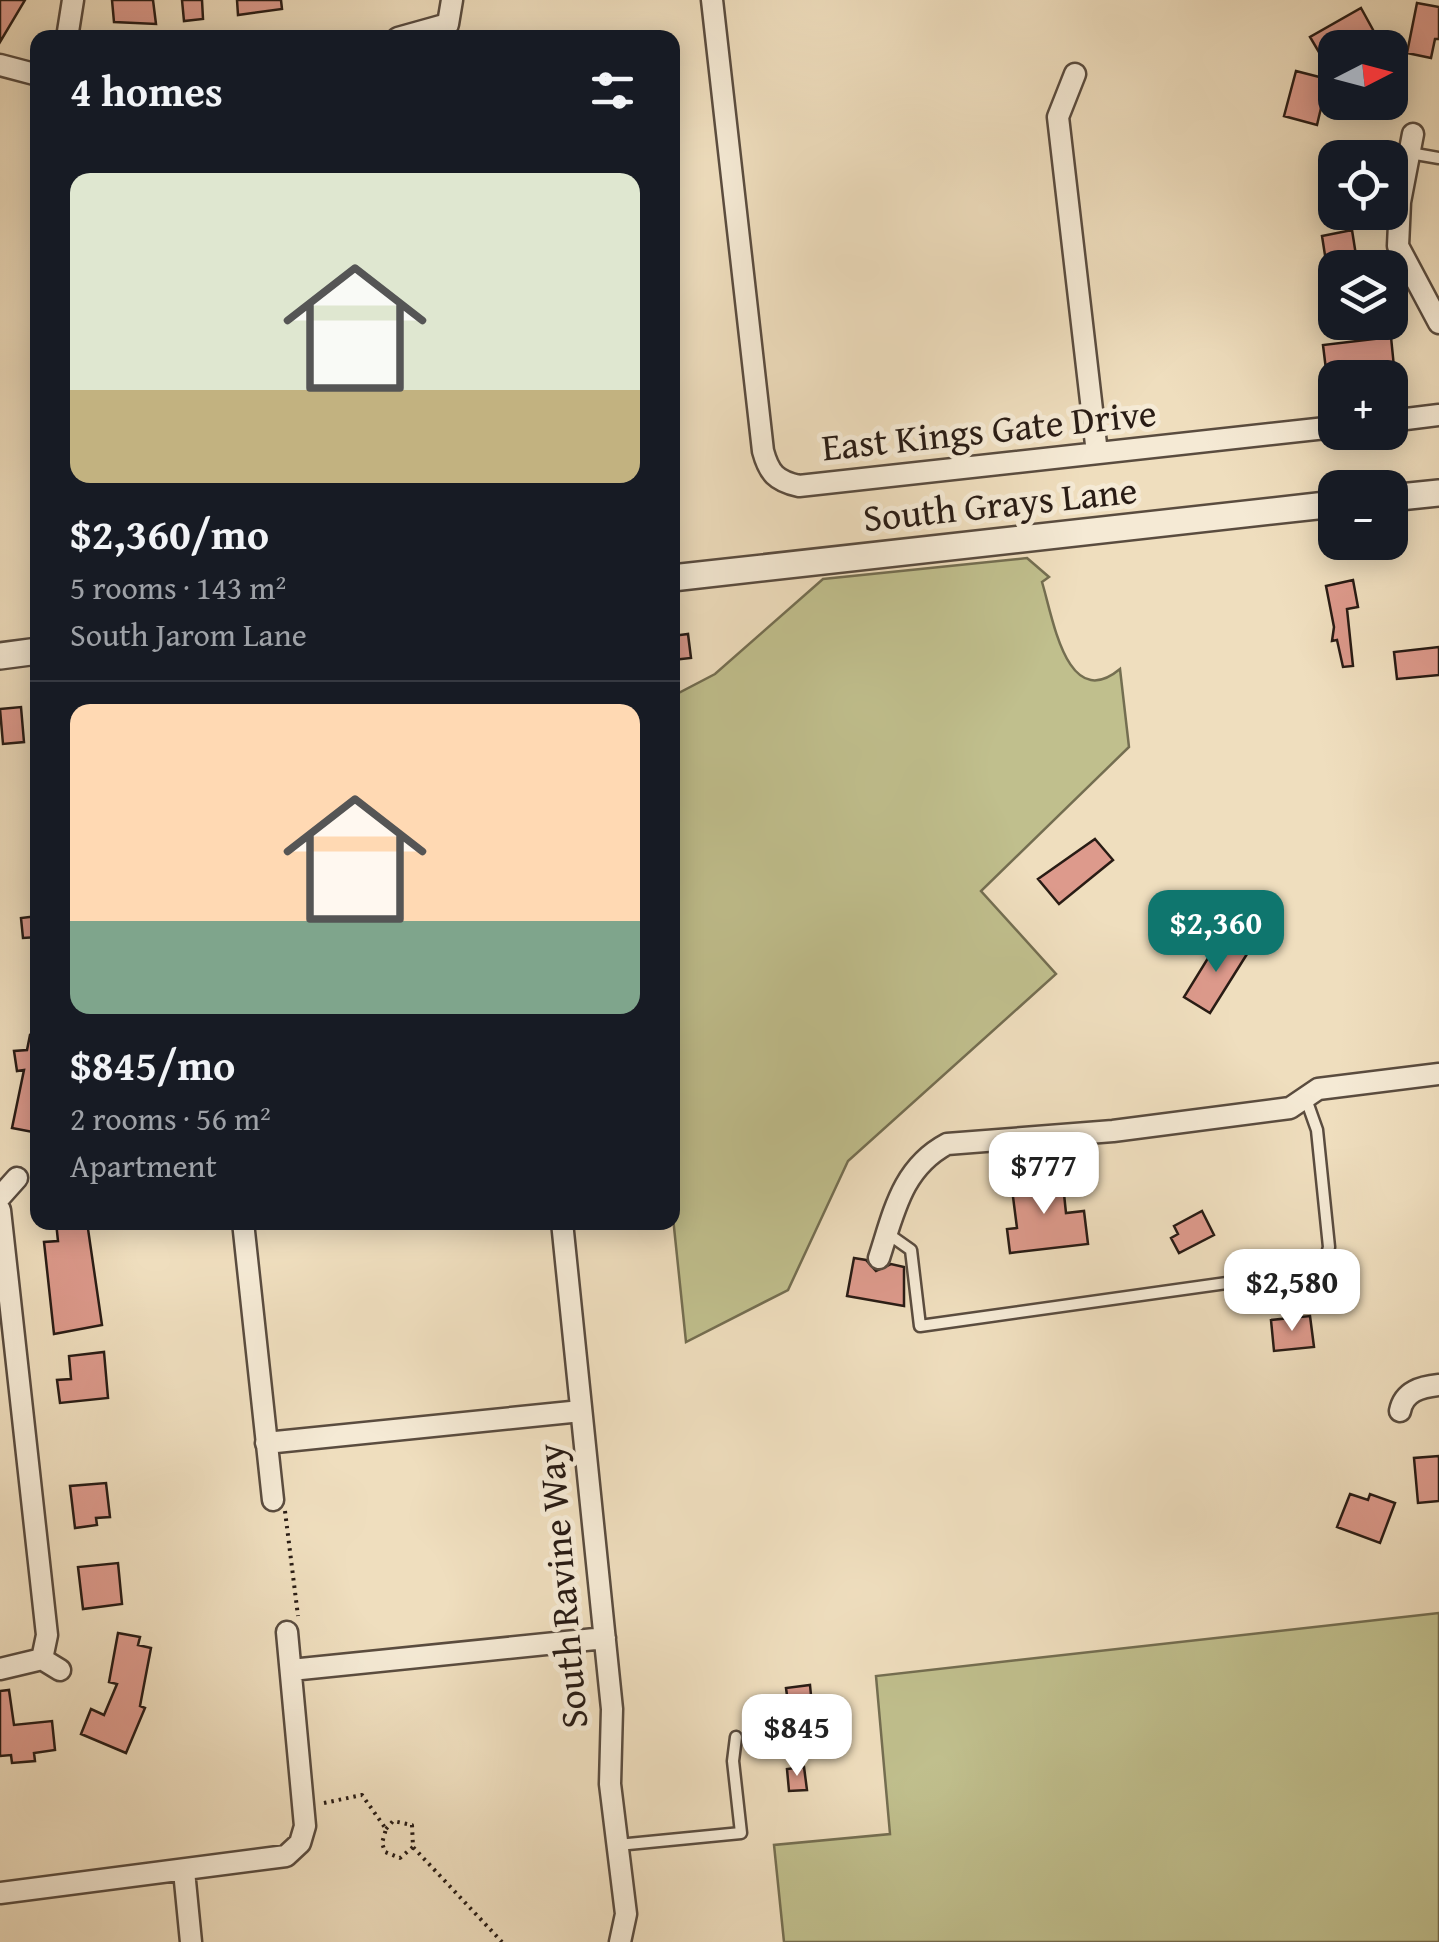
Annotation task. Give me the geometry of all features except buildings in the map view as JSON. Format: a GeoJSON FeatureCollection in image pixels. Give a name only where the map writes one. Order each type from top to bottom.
{"type":"FeatureCollection","features":[{"type":"Feature","properties":{"kind":"street"},"geometry":{"type":"LineString","coordinates":[[69,30],[73,0]]}},
{"type":"Feature","properties":{"kind":"street"},"geometry":{"type":"LineString","coordinates":[[434,30],[448,24],[452,0]]}},
{"type":"Feature","properties":{"kind":"street","name":"East Kings Gate Drive"},"geometry":{"type":"LineString","coordinates":[[712,0],[768,470],[782,483],[799,486],[1318,428]]}},
{"type":"Feature","properties":{"kind":"street"},"geometry":{"type":"LineString","coordinates":[[0,65],[30,72]]}},
{"type":"Feature","properties":{"kind":"street"},"geometry":{"type":"LineString","coordinates":[[1076,74],[1058,117],[1097,452]]}},
{"type":"Feature","properties":{"kind":"street"},"geometry":{"type":"LineString","coordinates":[[1411,144],[1400,202],[1398,246],[1439,324]]}},
{"type":"Feature","properties":{"kind":"street"},"geometry":{"type":"LineString","coordinates":[[1408,418],[1439,415]]}},
{"type":"Feature","properties":{"kind":"street"},"geometry":{"type":"LineString","coordinates":[[1408,496],[1439,492]]}},
{"type":"Feature","properties":{"kind":"street","name":"South Grays Lane"},"geometry":{"type":"LineString","coordinates":[[680,577],[1318,506]]}},
{"type":"Feature","properties":{"kind":"street"},"geometry":{"type":"LineString","coordinates":[[0,656],[30,652]]}},
{"type":"Feature","properties":{"kind":"street"},"geometry":{"type":"LineString","coordinates":[[879,1258],[903,1184],[924,1156],[947,1144],[1113,1132],[1290,1108],[1318,1089],[1439,1074]]}},
{"type":"Feature","properties":{"kind":"street"},"geometry":{"type":"LineString","coordinates":[[0,1197],[17,1178]]}},
{"type":"Feature","properties":{"kind":"street"},"geometry":{"type":"LineString","coordinates":[[0,1210],[51,1664],[0,1669]]}},
{"type":"Feature","properties":{"kind":"street"},"geometry":{"type":"LineString","coordinates":[[244,1230],[273,1500]]}},
{"type":"Feature","properties":{"kind":"street","name":"South Ravine Way"},"geometry":{"type":"LineString","coordinates":[[563,1230],[604,1638],[617,1846],[626,1914],[620,1942]]}},
{"type":"Feature","properties":{"kind":"street"},"geometry":{"type":"LineString","coordinates":[[1400,1411],[1402,1401],[1419,1388],[1439,1384]]}},
{"type":"Feature","properties":{"kind":"street"},"geometry":{"type":"LineString","coordinates":[[266,1443],[581,1411]]}},
{"type":"Feature","properties":{"kind":"street"},"geometry":{"type":"LineString","coordinates":[[0,1893],[267,1862],[286,1856],[300,1843],[304,1808],[287,1632]]}},
{"type":"Feature","properties":{"kind":"street"},"geometry":{"type":"LineString","coordinates":[[291,1670],[604,1638]]}},
{"type":"Feature","properties":{"kind":"street"},"geometry":{"type":"LineString","coordinates":[[184,1871],[192,1942]]}},
{"type":"Feature","properties":{"kind":"lane"},"geometry":{"type":"LineString","coordinates":[[1411,144],[1439,158]]}},
{"type":"Feature","properties":{"kind":"lane"},"geometry":{"type":"LineString","coordinates":[[887,1233],[911,1250],[920,1326],[1312,1270],[1326,1258],[1329,1248],[1317,1130],[1306,1100]]}},
{"type":"Feature","properties":{"kind":"lane"},"geometry":{"type":"LineString","coordinates":[[617,1846],[740,1833],[733,1760],[736,1737]]}},
{"type":"Feature","properties":{"kind":"path"},"geometry":{"type":"LineString","coordinates":[[273,1500],[287,1513],[298,1615],[287,1632]]}},
{"type":"Feature","properties":{"kind":"path"},"geometry":{"type":"LineString","coordinates":[[304,1808],[362,1795],[386,1829]]}},
{"type":"Feature","properties":{"kind":"path"},"geometry":{"type":"LineString","coordinates":[[413,1847],[400,1858],[390,1856],[382,1847],[386,1829],[393,1821],[412,1826],[413,1847],[502,1942]]}},
{"type":"Feature","properties":{"kind":"shaded area"},"geometry":{"type":"Polygon","coordinates":[[[1027,558],[1049,577],[1042,582],[1051,617],[1065,656],[1075,670],[1087,679],[1102,679],[1120,669],[1129,747],[981,891],[1056,974],[848,1161],[788,1290],[686,1342],[674,1230],[680,1230],[680,692],[715,674],[823,579],[1027,558]]]}},
{"type":"Feature","properties":{"kind":"shaded area"},"geometry":{"type":"Polygon","coordinates":[[[1439,1613],[1439,1942],[784,1942],[774,1845],[890,1834],[876,1676],[1439,1613]]]}}]}
